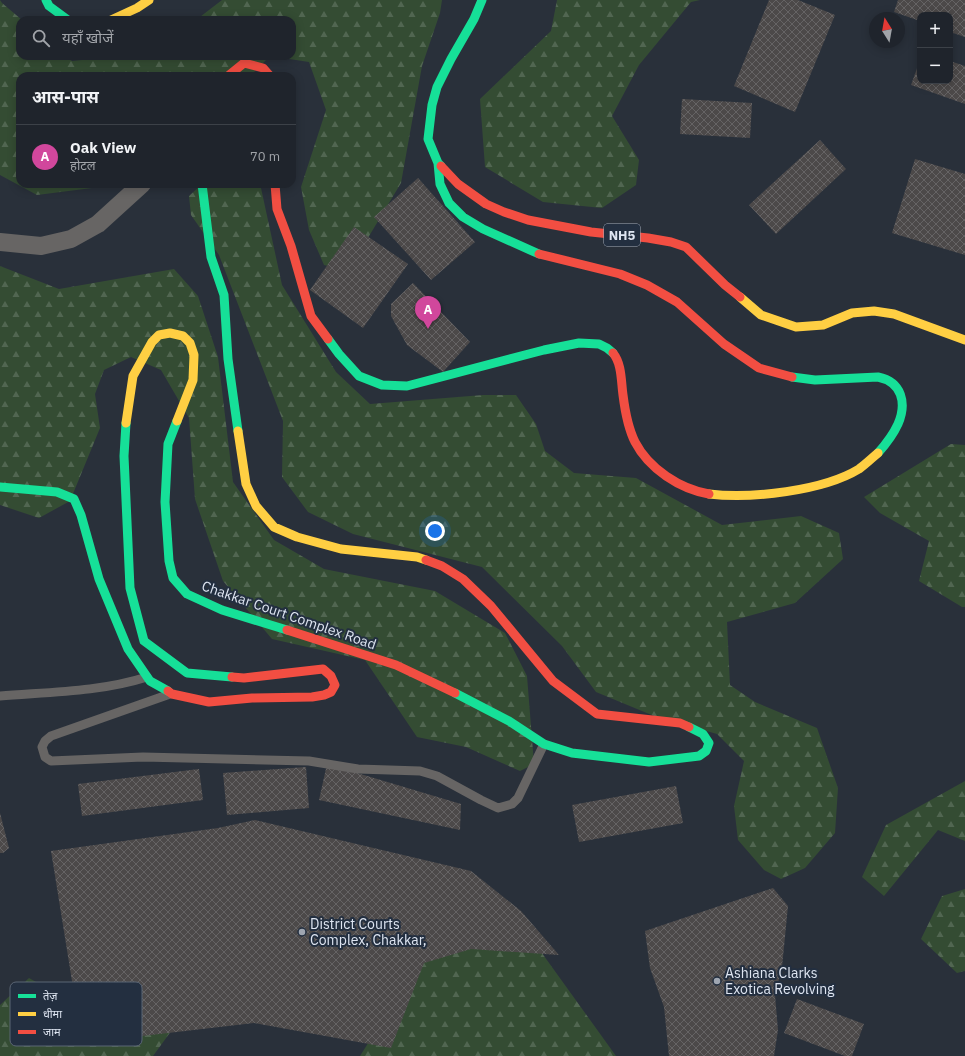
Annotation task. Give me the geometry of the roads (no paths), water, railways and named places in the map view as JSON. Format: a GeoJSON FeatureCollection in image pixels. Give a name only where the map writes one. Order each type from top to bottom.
{"type":"FeatureCollection","features":[{"type":"Feature","properties":{"kind":"main road"},"geometry":{"type":"LineString","coordinates":[[46,0],[49,6],[63,16]]}},
{"type":"Feature","properties":{"kind":"main road"},"geometry":{"type":"LineString","coordinates":[[120,16],[137,8],[149,0]]}},
{"type":"Feature","properties":{"kind":"main road","name":"NH5"},"geometry":{"type":"LineString","coordinates":[[482,0],[474,19],[437,87],[432,105],[428,139],[438,163],[458,184],[486,204],[528,220],[584,231],[648,238],[671,242],[686,247],[725,285],[761,315],[796,328],[823,325],[852,313],[874,311],[894,314],[965,340]]}},
{"type":"Feature","properties":{"kind":"main road"},"geometry":{"type":"LineString","coordinates":[[233,72],[244,62],[262,68],[266,72]]}},
{"type":"Feature","properties":{"kind":"main road"},"geometry":{"type":"LineString","coordinates":[[275,188],[277,208],[291,246],[311,316],[339,354],[359,376],[382,385],[407,386],[569,344],[600,344],[609,349],[617,358],[628,424],[635,442],[646,458],[678,483],[710,494],[741,497],[820,485],[848,476],[870,461],[892,438],[900,419],[902,403],[900,394],[893,382],[886,378],[878,377],[815,380],[790,377],[759,368],[724,344],[677,302],[647,285],[620,274],[535,253],[483,229],[463,217],[449,203],[440,184],[438,163]]}},
{"type":"Feature","properties":{"kind":"main road","name":"Chakkar Court Complex Road"},"geometry":{"type":"LineString","coordinates":[[0,487],[57,492],[74,499],[81,515],[99,579],[128,649],[150,681],[172,694],[209,702],[252,698],[322,696],[331,692],[335,685],[334,678],[331,673],[323,669],[244,678],[187,673],[144,641],[130,588],[124,464],[126,420],[133,376],[152,342],[159,335],[170,333],[183,336],[190,343],[194,355],[193,380],[168,444],[165,502],[169,561],[174,578],[187,594],[222,610],[396,665],[456,693],[496,714],[544,744],[572,753],[649,762],[699,756],[706,751],[709,743],[703,734],[680,723],[597,714],[553,681],[510,632],[491,606],[463,579],[442,566],[417,557],[341,549],[297,537],[274,526],[256,506],[246,484],[228,359],[224,295],[211,257],[202,188]]}},
{"type":"Feature","properties":{"kind":"street"},"geometry":{"type":"LineString","coordinates":[[0,242],[41,246],[71,239],[98,224],[138,188]]}},
{"type":"Feature","properties":{"kind":"lane"},"geometry":{"type":"LineString","coordinates":[[0,696],[103,688],[147,677]]}},
{"type":"Feature","properties":{"kind":"lane"},"geometry":{"type":"LineString","coordinates":[[172,694],[51,736],[44,741],[42,747],[45,757],[51,761],[143,757],[309,760],[358,769],[420,771],[437,776],[498,808],[512,804],[518,798],[544,744]]}},
{"type":"Feature","properties":{"kind":"place","name":"Oak View"},"geometry":{"type":"Point","coordinates":[428,329]}},
{"type":"Feature","properties":{"kind":"place","name":"District Courts Complex, Chakkar,"},"geometry":{"type":"Point","coordinates":[302,932]}},
{"type":"Feature","properties":{"kind":"place","name":"Ashiana Clarks Exotica Revolving"},"geometry":{"type":"Point","coordinates":[717,981]}}]}
